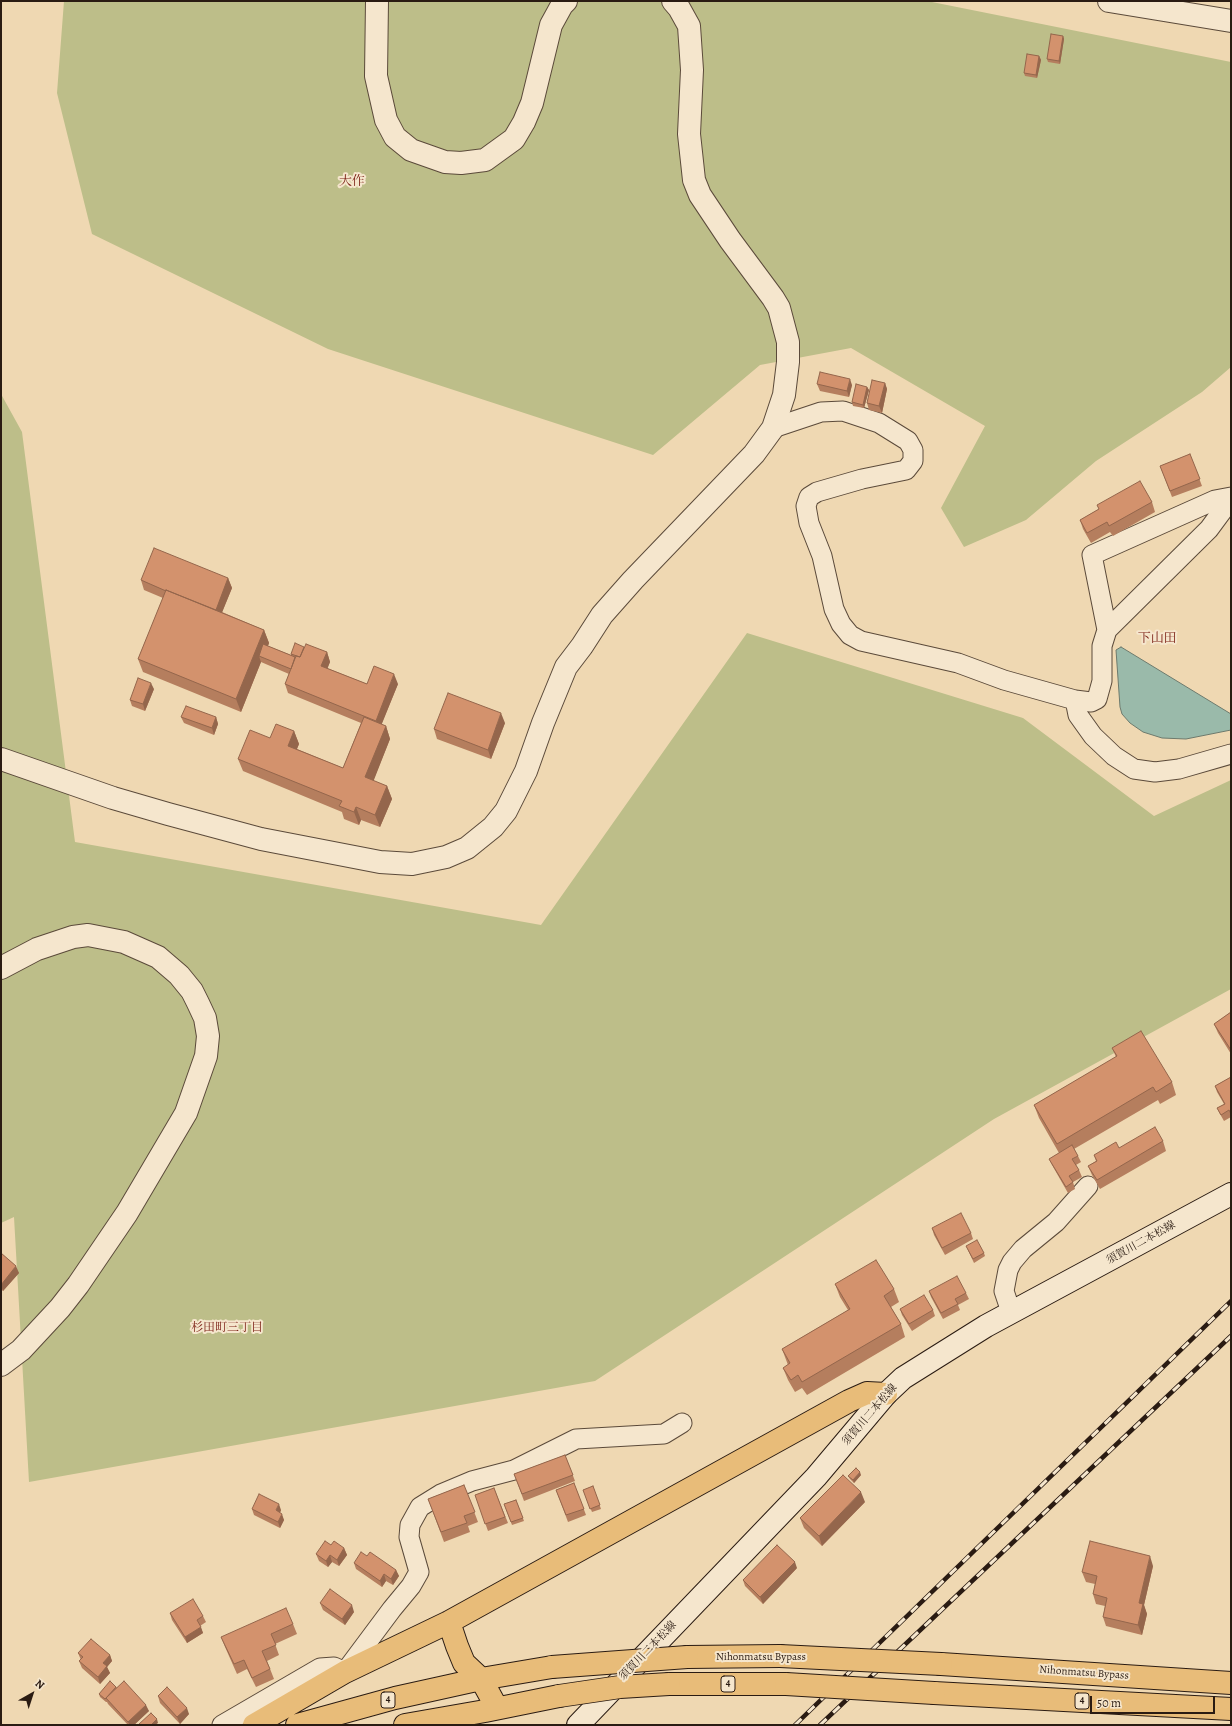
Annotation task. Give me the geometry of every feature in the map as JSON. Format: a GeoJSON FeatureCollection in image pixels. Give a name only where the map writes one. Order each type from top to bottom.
{"type":"FeatureCollection","features":[{"type":"Feature","properties":{"kind":"highway"},"geometry":{"type":"LineString","coordinates":[[254,1725],[345,1672],[449,1622],[849,1401],[868,1393],[886,1394]]}},
{"type":"Feature","properties":{"kind":"highway"},"geometry":{"type":"LineString","coordinates":[[449,1622],[464,1663],[481,1679],[497,1708]]}},
{"type":"Feature","properties":{"kind":"highway","name":"Nihonmatsu Bypass"},"geometry":{"type":"LineString","coordinates":[[297,1725],[394,1698],[481,1679],[552,1667],[687,1657],[780,1656],[941,1664],[1231,1683]]}},
{"type":"Feature","properties":{"kind":"highway","name":"4"},"geometry":{"type":"LineString","coordinates":[[405,1725],[559,1696],[620,1687],[670,1684],[786,1684],[1231,1709]]}},
{"type":"Feature","properties":{"kind":"street"},"geometry":{"type":"LineString","coordinates":[[377,1],[376,76],[386,120],[395,137],[411,150],[430,158],[445,162],[461,163],[485,160],[514,139],[524,122],[532,103],[551,25],[562,5],[566,1]]}},
{"type":"Feature","properties":{"kind":"street"},"geometry":{"type":"LineString","coordinates":[[1,759],[114,798],[261,839],[380,862],[412,864],[446,857],[467,848],[493,828],[506,811],[526,771],[543,723],[566,667],[582,646],[602,615],[633,580],[754,454],[773,428],[784,395],[788,362],[786,330],[779,308],[700,195],[694,180],[689,134],[692,70],[689,26],[679,8],[673,1]]}},
{"type":"Feature","properties":{"kind":"street"},"geometry":{"type":"LineString","coordinates":[[1109,1],[1231,21]]}},
{"type":"Feature","properties":{"kind":"street"},"geometry":{"type":"LineString","coordinates":[[773,428],[821,412],[843,411],[879,423],[908,440],[913,450],[913,461],[906,470],[862,479],[817,492],[809,497],[806,506],[809,524],[822,556],[834,609],[841,624],[850,635],[861,640],[958,663],[1004,680],[1075,700],[1091,702],[1097,699],[1102,682],[1102,646],[1107,630],[1209,529],[1231,498]]}},
{"type":"Feature","properties":{"kind":"street"},"geometry":{"type":"LineString","coordinates":[[1107,630],[1092,555],[1215,500],[1231,498]]}},
{"type":"Feature","properties":{"kind":"street"},"geometry":{"type":"LineString","coordinates":[[1075,700],[1078,715],[1093,736],[1114,756],[1134,769],[1155,772],[1179,769],[1231,754]]}},
{"type":"Feature","properties":{"kind":"street"},"geometry":{"type":"LineString","coordinates":[[1,968],[37,949],[73,937],[88,936],[124,942],[158,957],[179,975],[192,991],[198,1003],[205,1018],[208,1036],[206,1056],[186,1113],[127,1213],[78,1285],[60,1308],[21,1350],[1,1365]]}},
{"type":"Feature","properties":{"kind":"street"},"geometry":{"type":"LineString","coordinates":[[1011,1312],[1004,1291],[1008,1270],[1012,1262],[1023,1249],[1056,1222],[1088,1186]]}},
{"type":"Feature","properties":{"kind":"street","name":"須賀川二本松線"},"geometry":{"type":"LineString","coordinates":[[578,1725],[816,1477],[886,1394],[903,1378],[921,1365],[1011,1312],[1231,1194]]}},
{"type":"Feature","properties":{"kind":"street"},"geometry":{"type":"LineString","coordinates":[[222,1725],[320,1668],[334,1667],[345,1672],[411,1586],[419,1572],[408,1537],[410,1525],[420,1507],[441,1494],[472,1481],[514,1470],[576,1439],[664,1434],[682,1423]]}},
{"type":"Feature","properties":{"kind":"green space"},"geometry":{"type":"Polygon","coordinates":[[[64,1],[927,1],[1231,62],[1231,367],[1202,392],[1096,461],[1026,520],[964,547],[941,508],[985,426],[851,348],[760,365],[653,455],[328,349],[92,234],[57,93],[64,1]]]}},
{"type":"Feature","properties":{"kind":"green space"},"geometry":{"type":"Polygon","coordinates":[[[1,394],[22,432],[75,842],[541,925],[747,633],[1023,718],[1154,816],[1231,780],[1231,989],[994,1119],[595,1381],[29,1482],[14,1217],[1,1223],[1,394]]]}},
{"type":"Feature","properties":{"kind":"shaded area"},"geometry":{"type":"Polygon","coordinates":[[[1121,647],[1231,714],[1231,730],[1186,739],[1162,738],[1143,732],[1130,723],[1122,714],[1120,707],[1116,650],[1121,647]]]}},
{"type":"Feature","properties":{"kind":"building"},"geometry":{"type":"Polygon","coordinates":[[[1051,34],[1063,36],[1059,61],[1047,59],[1051,34]]]}},
{"type":"Feature","properties":{"kind":"building"},"geometry":{"type":"Polygon","coordinates":[[[1027,54],[1039,56],[1036,75],[1024,73],[1027,54]]]}},
{"type":"Feature","properties":{"kind":"building"},"geometry":{"type":"Polygon","coordinates":[[[820,372],[850,379],[847,391],[817,384],[820,372]]]}},
{"type":"Feature","properties":{"kind":"building"},"geometry":{"type":"Polygon","coordinates":[[[872,380],[885,383],[879,406],[867,403],[872,380]]]}},
{"type":"Feature","properties":{"kind":"building"},"geometry":{"type":"Polygon","coordinates":[[[856,384],[867,387],[863,405],[852,402],[856,384]]]}},
{"type":"Feature","properties":{"kind":"building"},"geometry":{"type":"Polygon","coordinates":[[[1190,454],[1200,479],[1170,491],[1160,466],[1190,454]]]}},
{"type":"Feature","properties":{"kind":"building"},"geometry":{"type":"Polygon","coordinates":[[[1140,481],[1152,502],[1109,526],[1107,522],[1087,533],[1080,520],[1099,509],[1097,505],[1140,481]]]}},
{"type":"Feature","properties":{"kind":"building"},"geometry":{"type":"Polygon","coordinates":[[[154,548],[228,578],[216,610],[141,580],[154,548]]]}},
{"type":"Feature","properties":{"kind":"building"},"geometry":{"type":"Polygon","coordinates":[[[166,590],[264,630],[236,699],[138,659],[166,590]]]}},
{"type":"Feature","properties":{"kind":"building"},"geometry":{"type":"Polygon","coordinates":[[[295,643],[304,647],[300,657],[291,654],[295,643]]]}},
{"type":"Feature","properties":{"kind":"building"},"geometry":{"type":"Polygon","coordinates":[[[263,644],[295,657],[291,669],[259,656],[263,644]]]}},
{"type":"Feature","properties":{"kind":"building"},"geometry":{"type":"Polygon","coordinates":[[[306,644],[327,652],[321,666],[367,684],[374,666],[394,674],[376,721],[285,684],[296,656],[300,657],[306,644]]]}},
{"type":"Feature","properties":{"kind":"building"},"geometry":{"type":"Polygon","coordinates":[[[138,678],[151,683],[143,704],[130,700],[138,678]]]}},
{"type":"Feature","properties":{"kind":"building"},"geometry":{"type":"Polygon","coordinates":[[[448,693],[501,713],[488,750],[434,729],[448,693]]]}},
{"type":"Feature","properties":{"kind":"building"},"geometry":{"type":"Polygon","coordinates":[[[186,706],[216,717],[212,728],[181,717],[186,706]]]}},
{"type":"Feature","properties":{"kind":"building"},"geometry":{"type":"Polygon","coordinates":[[[364,717],[386,726],[365,777],[387,786],[375,815],[356,807],[354,812],[339,806],[342,801],[238,759],[250,730],[270,738],[276,724],[294,731],[288,746],[343,768],[364,717]]]}},
{"type":"Feature","properties":{"kind":"building"},"geometry":{"type":"Polygon","coordinates":[[[1231,1012],[1231,1050],[1214,1024],[1231,1012]]]}},
{"type":"Feature","properties":{"kind":"building"},"geometry":{"type":"Polygon","coordinates":[[[1141,1031],[1172,1082],[1156,1092],[1153,1087],[1057,1144],[1034,1105],[1117,1056],[1112,1048],[1141,1031]]]}},
{"type":"Feature","properties":{"kind":"building"},"geometry":{"type":"Polygon","coordinates":[[[1231,1077],[1231,1114],[1229,1110],[1221,1115],[1217,1108],[1225,1104],[1215,1086],[1231,1077]]]}},
{"type":"Feature","properties":{"kind":"building"},"geometry":{"type":"Polygon","coordinates":[[[1155,1127],[1163,1141],[1097,1180],[1088,1166],[1097,1161],[1094,1155],[1116,1142],[1119,1148],[1155,1127]]]}},
{"type":"Feature","properties":{"kind":"building"},"geometry":{"type":"Polygon","coordinates":[[[1072,1145],[1078,1156],[1072,1159],[1079,1170],[1069,1176],[1073,1182],[1066,1187],[1049,1159],[1072,1145]]]}},
{"type":"Feature","properties":{"kind":"building"},"geometry":{"type":"Polygon","coordinates":[[[961,1213],[971,1233],[942,1248],[932,1228],[961,1213]]]}},
{"type":"Feature","properties":{"kind":"building"},"geometry":{"type":"Polygon","coordinates":[[[977,1240],[984,1253],[973,1259],[966,1246],[977,1240]]]}},
{"type":"Feature","properties":{"kind":"building"},"geometry":{"type":"Polygon","coordinates":[[[1,1253],[16,1266],[1,1285],[1,1253]]]}},
{"type":"Feature","properties":{"kind":"building"},"geometry":{"type":"Polygon","coordinates":[[[876,1260],[894,1289],[884,1296],[901,1324],[802,1382],[798,1375],[791,1380],[783,1368],[790,1363],[782,1349],[850,1309],[835,1284],[876,1260]]]}},
{"type":"Feature","properties":{"kind":"building"},"geometry":{"type":"Polygon","coordinates":[[[957,1276],[966,1293],[955,1299],[958,1304],[941,1313],[929,1291],[957,1276]]]}},
{"type":"Feature","properties":{"kind":"building"},"geometry":{"type":"Polygon","coordinates":[[[924,1295],[933,1310],[909,1324],[900,1309],[924,1295]]]}},
{"type":"Feature","properties":{"kind":"building"},"geometry":{"type":"Polygon","coordinates":[[[565,1455],[573,1475],[522,1494],[514,1474],[565,1455]]]}},
{"type":"Feature","properties":{"kind":"building"},"geometry":{"type":"Polygon","coordinates":[[[856,1468],[860,1472],[853,1480],[848,1476],[856,1468]]]}},
{"type":"Feature","properties":{"kind":"building"},"geometry":{"type":"Polygon","coordinates":[[[843,1475],[861,1492],[819,1536],[800,1518],[843,1475]]]}},
{"type":"Feature","properties":{"kind":"building"},"geometry":{"type":"Polygon","coordinates":[[[574,1483],[584,1509],[566,1515],[556,1490],[574,1483]]]}},
{"type":"Feature","properties":{"kind":"building"},"geometry":{"type":"Polygon","coordinates":[[[464,1485],[475,1512],[464,1516],[467,1523],[441,1532],[428,1499],[464,1485]]]}},
{"type":"Feature","properties":{"kind":"building"},"geometry":{"type":"Polygon","coordinates":[[[593,1486],[600,1505],[590,1509],[583,1490],[593,1486]]]}},
{"type":"Feature","properties":{"kind":"building"},"geometry":{"type":"Polygon","coordinates":[[[494,1488],[505,1517],[485,1524],[475,1495],[494,1488]]]}},
{"type":"Feature","properties":{"kind":"building"},"geometry":{"type":"Polygon","coordinates":[[[259,1494],[279,1504],[276,1510],[282,1514],[278,1522],[252,1509],[259,1494]]]}},
{"type":"Feature","properties":{"kind":"building"},"geometry":{"type":"Polygon","coordinates":[[[516,1500],[523,1518],[511,1522],[504,1504],[516,1500]]]}},
{"type":"Feature","properties":{"kind":"building"},"geometry":{"type":"Polygon","coordinates":[[[325,1541],[331,1545],[334,1541],[344,1548],[337,1560],[330,1555],[326,1561],[316,1554],[325,1541]]]}},
{"type":"Feature","properties":{"kind":"building"},"geometry":{"type":"Polygon","coordinates":[[[1090,1541],[1150,1556],[1139,1603],[1143,1604],[1138,1625],[1103,1617],[1107,1598],[1093,1594],[1097,1576],[1082,1572],[1090,1541]]]}},
{"type":"Feature","properties":{"kind":"building"},"geometry":{"type":"Polygon","coordinates":[[[777,1545],[795,1562],[760,1597],[743,1580],[777,1545]]]}},
{"type":"Feature","properties":{"kind":"building"},"geometry":{"type":"Polygon","coordinates":[[[361,1552],[367,1556],[370,1552],[396,1570],[391,1579],[384,1574],[380,1581],[354,1563],[361,1552]]]}},
{"type":"Feature","properties":{"kind":"building"},"geometry":{"type":"Polygon","coordinates":[[[330,1589],[352,1605],[342,1619],[320,1603],[330,1589]]]}},
{"type":"Feature","properties":{"kind":"building"},"geometry":{"type":"Polygon","coordinates":[[[193,1599],[203,1616],[197,1620],[201,1627],[185,1637],[170,1613],[193,1599]]]}},
{"type":"Feature","properties":{"kind":"building"},"geometry":{"type":"Polygon","coordinates":[[[286,1608],[293,1624],[271,1634],[276,1645],[262,1651],[270,1669],[252,1678],[244,1660],[234,1664],[221,1637],[286,1608]]]}},
{"type":"Feature","properties":{"kind":"building"},"geometry":{"type":"Polygon","coordinates":[[[91,1639],[110,1655],[103,1663],[107,1666],[98,1677],[79,1661],[83,1657],[78,1653],[91,1639]]]}},
{"type":"Feature","properties":{"kind":"building"},"geometry":{"type":"Polygon","coordinates":[[[110,1681],[116,1687],[105,1699],[99,1694],[110,1681]]]}},
{"type":"Feature","properties":{"kind":"building"},"geometry":{"type":"Polygon","coordinates":[[[124,1681],[146,1705],[128,1722],[106,1698],[124,1681]]]}},
{"type":"Feature","properties":{"kind":"building"},"geometry":{"type":"Polygon","coordinates":[[[167,1687],[187,1708],[177,1717],[158,1696],[167,1687]]]}},
{"type":"Feature","properties":{"kind":"building"},"geometry":{"type":"Polygon","coordinates":[[[151,1713],[157,1719],[151,1725],[138,1725],[151,1713]]]}},
{"type":"Feature","properties":{"kind":"railway"},"geometry":{"type":"LineString","coordinates":[[795,1725],[1231,1301]]}},
{"type":"Feature","properties":{"kind":"railway"},"geometry":{"type":"LineString","coordinates":[[820,1725],[1231,1336]]}},
{"type":"Feature","properties":{"kind":"district","name":"大作"},"geometry":{"type":"Point","coordinates":[352,182]}},
{"type":"Feature","properties":{"kind":"district","name":"下山田"},"geometry":{"type":"Point","coordinates":[1157,639]}},
{"type":"Feature","properties":{"kind":"district","name":"杉田町三丁目"},"geometry":{"type":"Point","coordinates":[227,1328]}}]}
